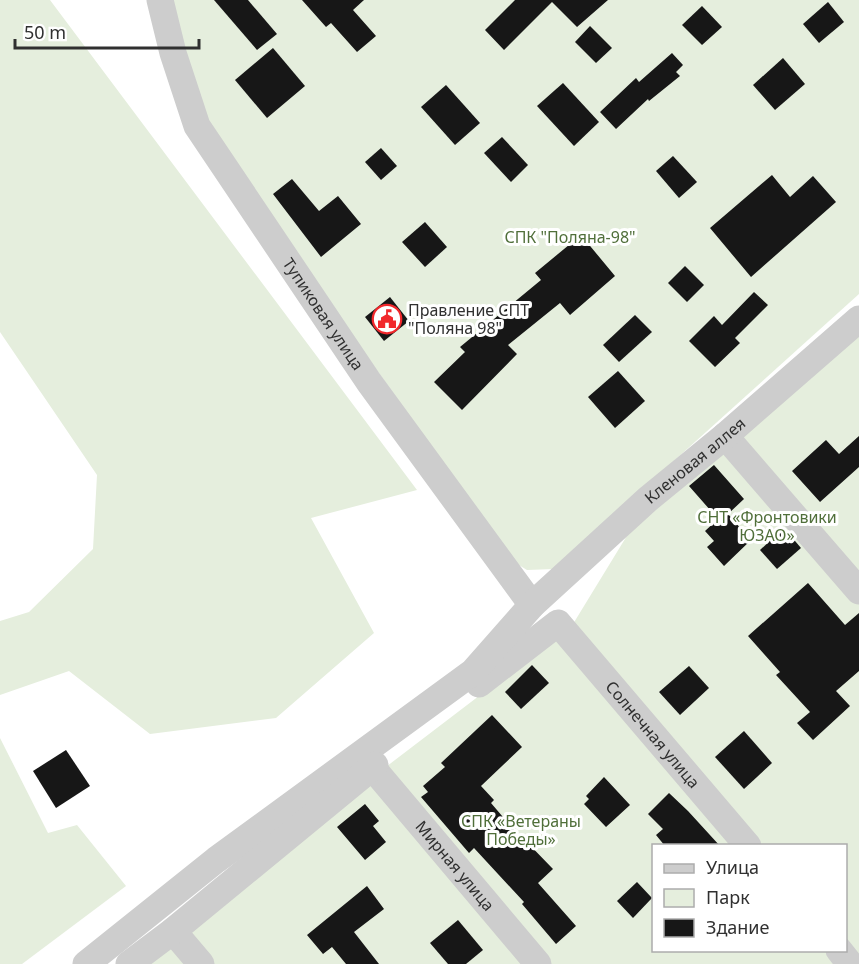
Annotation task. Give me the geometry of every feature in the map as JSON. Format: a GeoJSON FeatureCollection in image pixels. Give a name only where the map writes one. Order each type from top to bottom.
{"type":"FeatureCollection","features":[{"type":"Feature","properties":{"kind":"street","name":"Тупиковая улица"},"geometry":{"type":"LineString","coordinates":[[160,0],[172,53],[197,126],[369,382],[532,605]]}},
{"type":"Feature","properties":{"kind":"street","name":"Кленовая аллея"},"geometry":{"type":"LineString","coordinates":[[86,964],[216,860],[473,672],[532,605],[648,499],[725,436],[859,319]]}},
{"type":"Feature","properties":{"kind":"street"},"geometry":{"type":"LineString","coordinates":[[725,436],[859,591]]}},
{"type":"Feature","properties":{"kind":"street","name":"Солнечная улица"},"geometry":{"type":"LineString","coordinates":[[372,767],[558,623],[746,844]]}},
{"type":"Feature","properties":{"kind":"street"},"geometry":{"type":"LineString","coordinates":[[129,964],[173,931],[372,767]]}},
{"type":"Feature","properties":{"kind":"street","name":"Мирная улица"},"geometry":{"type":"LineString","coordinates":[[372,767],[538,964]]}},
{"type":"Feature","properties":{"kind":"street"},"geometry":{"type":"LineString","coordinates":[[173,931],[201,964]]}},
{"type":"Feature","properties":{"kind":"street"},"geometry":{"type":"LineString","coordinates":[[839,952],[850,964]]}},
{"type":"Feature","properties":{"kind":"green space"},"geometry":{"type":"Polygon","coordinates":[[[0,0],[50,0],[417,490],[311,518],[374,633],[276,718],[150,734],[69,671],[0,695],[0,621],[29,612],[93,549],[97,475],[0,332],[0,0]]]}},
{"type":"Feature","properties":{"kind":"green space","name":"СПК \"Поляна-98\""},"geometry":{"type":"Polygon","coordinates":[[[168,0],[859,0],[859,294],[554,569],[527,570],[514,562],[217,147],[168,0]]]}},
{"type":"Feature","properties":{"kind":"green space","name":"СПК «Ветераны Победы»"},"geometry":{"type":"Polygon","coordinates":[[[859,328],[859,964],[128,964],[573,624],[639,516],[859,328]]]}},
{"type":"Feature","properties":{"kind":"green space"},"geometry":{"type":"Polygon","coordinates":[[[0,738],[48,833],[77,825],[126,886],[22,964],[0,964],[0,738]]]}},
{"type":"Feature","properties":{"kind":"building"},"geometry":{"type":"Polygon","coordinates":[[[214,0],[248,0],[277,34],[257,50],[214,0]]]}},
{"type":"Feature","properties":{"kind":"building"},"geometry":{"type":"Polygon","coordinates":[[[302,0],[364,0],[353,10],[376,36],[357,52],[331,23],[326,27],[302,0]]]}},
{"type":"Feature","properties":{"kind":"building"},"geometry":{"type":"Polygon","coordinates":[[[515,0],[608,0],[577,27],[552,2],[504,50],[485,30],[515,0]]]}},
{"type":"Feature","properties":{"kind":"building"},"geometry":{"type":"Polygon","coordinates":[[[828,2],[844,22],[819,43],[803,24],[828,2]]]}},
{"type":"Feature","properties":{"kind":"building"},"geometry":{"type":"Polygon","coordinates":[[[702,6],[722,27],[702,45],[682,25],[702,6]]]}},
{"type":"Feature","properties":{"kind":"building"},"geometry":{"type":"Polygon","coordinates":[[[590,26],[612,48],[596,63],[575,42],[590,26]]]}},
{"type":"Feature","properties":{"kind":"building"},"geometry":{"type":"Polygon","coordinates":[[[273,48],[305,86],[267,118],[235,80],[273,48]]]}},
{"type":"Feature","properties":{"kind":"building"},"geometry":{"type":"Polygon","coordinates":[[[672,53],[683,65],[676,72],[680,76],[649,101],[648,99],[616,129],[600,112],[636,78],[639,82],[672,53]]]}},
{"type":"Feature","properties":{"kind":"building"},"geometry":{"type":"Polygon","coordinates":[[[783,58],[805,84],[775,110],[753,85],[783,58]]]}},
{"type":"Feature","properties":{"kind":"building"},"geometry":{"type":"Polygon","coordinates":[[[563,83],[599,122],[574,146],[537,106],[563,83]]]}},
{"type":"Feature","properties":{"kind":"building"},"geometry":{"type":"Polygon","coordinates":[[[446,85],[480,123],[455,145],[421,107],[446,85]]]}},
{"type":"Feature","properties":{"kind":"building"},"geometry":{"type":"Polygon","coordinates":[[[502,137],[528,165],[511,182],[484,153],[502,137]]]}},
{"type":"Feature","properties":{"kind":"building"},"geometry":{"type":"Polygon","coordinates":[[[381,148],[397,166],[381,180],[365,162],[381,148]]]}},
{"type":"Feature","properties":{"kind":"building"},"geometry":{"type":"Polygon","coordinates":[[[673,156],[697,182],[679,198],[656,171],[673,156]]]}},
{"type":"Feature","properties":{"kind":"building"},"geometry":{"type":"Polygon","coordinates":[[[772,175],[790,197],[813,176],[836,202],[751,277],[710,228],[772,175]]]}},
{"type":"Feature","properties":{"kind":"building"},"geometry":{"type":"Polygon","coordinates":[[[292,179],[319,211],[338,196],[361,224],[321,257],[273,194],[292,179]]]}},
{"type":"Feature","properties":{"kind":"building"},"geometry":{"type":"Polygon","coordinates":[[[425,222],[447,247],[425,267],[402,242],[425,222]]]}},
{"type":"Feature","properties":{"kind":"building"},"geometry":{"type":"Polygon","coordinates":[[[581,235],[615,276],[570,315],[560,303],[508,345],[517,354],[462,410],[434,382],[465,352],[460,347],[541,280],[535,273],[581,235]]]}},
{"type":"Feature","properties":{"kind":"building"},"geometry":{"type":"Polygon","coordinates":[[[685,266],[704,285],[687,302],[668,283],[685,266]]]}},
{"type":"Feature","properties":{"kind":"building"},"geometry":{"type":"Polygon","coordinates":[[[754,292],[768,305],[735,338],[740,343],[715,367],[689,341],[714,316],[722,325],[754,292]]]}},
{"type":"Feature","properties":{"kind":"building","name":"Правление СПТ \"Поляна 98\""},"geometry":{"type":"Polygon","coordinates":[[[390,297],[409,321],[384,341],[365,317],[390,297]]]}},
{"type":"Feature","properties":{"kind":"building"},"geometry":{"type":"Polygon","coordinates":[[[635,315],[652,332],[619,362],[603,345],[635,315]]]}},
{"type":"Feature","properties":{"kind":"building"},"geometry":{"type":"Polygon","coordinates":[[[618,371],[645,401],[615,428],[588,397],[618,371]]]}},
{"type":"Feature","properties":{"kind":"building"},"geometry":{"type":"Polygon","coordinates":[[[859,436],[859,467],[820,502],[792,471],[826,440],[839,454],[859,436]]]}},
{"type":"Feature","properties":{"kind":"building"},"geometry":{"type":"Polygon","coordinates":[[[714,465],[744,499],[728,514],[751,540],[724,566],[707,547],[714,541],[705,531],[718,519],[689,486],[714,465]]]}},
{"type":"Feature","properties":{"kind":"building"},"geometry":{"type":"Polygon","coordinates":[[[784,528],[801,548],[777,569],[760,550],[784,528]]]}},
{"type":"Feature","properties":{"kind":"building"},"geometry":{"type":"Polygon","coordinates":[[[808,583],[845,625],[859,613],[859,671],[836,691],[850,706],[813,740],[797,723],[810,712],[776,675],[780,672],[748,636],[808,583]]]}},
{"type":"Feature","properties":{"kind":"building"},"geometry":{"type":"Polygon","coordinates":[[[532,665],[549,683],[521,709],[505,692],[532,665]]]}},
{"type":"Feature","properties":{"kind":"building"},"geometry":{"type":"Polygon","coordinates":[[[689,666],[709,688],[680,715],[659,692],[689,666]]]}},
{"type":"Feature","properties":{"kind":"building"},"geometry":{"type":"Polygon","coordinates":[[[492,715],[522,747],[481,786],[494,800],[491,803],[520,837],[553,869],[538,883],[576,926],[556,944],[522,904],[524,902],[474,848],[469,853],[421,797],[428,792],[423,786],[445,767],[441,763],[492,715]]]}},
{"type":"Feature","properties":{"kind":"building"},"geometry":{"type":"Polygon","coordinates":[[[744,731],[772,763],[744,789],[715,757],[744,731]]]}},
{"type":"Feature","properties":{"kind":"building"},"geometry":{"type":"Polygon","coordinates":[[[66,750],[90,786],[56,808],[33,771],[66,750]]]}},
{"type":"Feature","properties":{"kind":"building"},"geometry":{"type":"Polygon","coordinates":[[[604,777],[630,805],[606,827],[584,804],[589,799],[586,796],[604,777]]]}},
{"type":"Feature","properties":{"kind":"building"},"geometry":{"type":"Polygon","coordinates":[[[669,793],[718,844],[663,844],[656,835],[663,829],[648,814],[669,793]]]}},
{"type":"Feature","properties":{"kind":"building"},"geometry":{"type":"Polygon","coordinates":[[[365,804],[379,821],[373,826],[386,842],[365,860],[337,827],[365,804]]]}},
{"type":"Feature","properties":{"kind":"building"},"geometry":{"type":"Polygon","coordinates":[[[637,882],[652,898],[633,918],[617,901],[637,882]]]}},
{"type":"Feature","properties":{"kind":"building"},"geometry":{"type":"Polygon","coordinates":[[[367,886],[384,909],[354,932],[379,964],[346,964],[332,947],[323,954],[307,935],[367,886]]]}},
{"type":"Feature","properties":{"kind":"building"},"geometry":{"type":"Polygon","coordinates":[[[458,920],[483,950],[466,964],[448,964],[430,943],[458,920]]]}},
{"type":"Feature","properties":{"kind":"place","name":"Правление СПТ \"Поляна 98\""},"geometry":{"type":"Point","coordinates":[387,319]}},
{"type":"Feature","properties":{"kind":"park label","name":"СНТ «Фронтовики ЮЗАО»"},"geometry":{"type":"Point","coordinates":[767,526]}}]}
